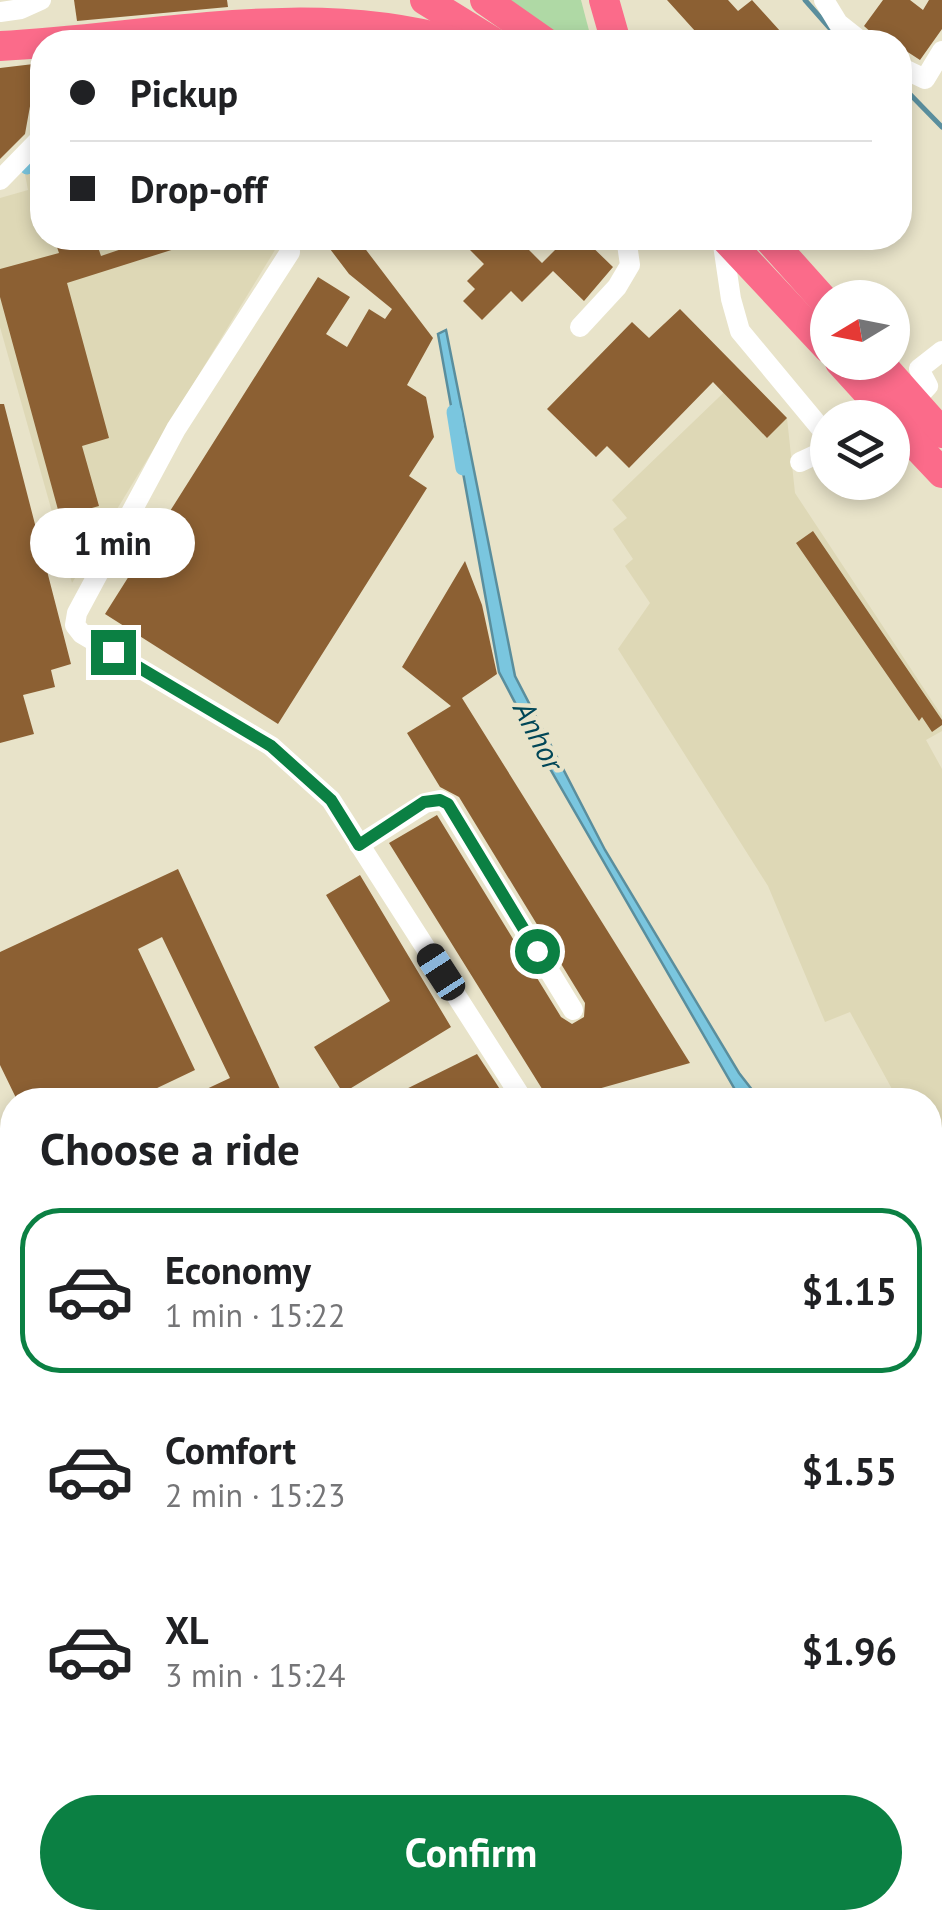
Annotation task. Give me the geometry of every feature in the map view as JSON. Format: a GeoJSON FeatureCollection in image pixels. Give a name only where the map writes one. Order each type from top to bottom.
{"type":"FeatureCollection","features":[{"type":"Feature","properties":{"kind":"highway"},"geometry":{"type":"LineString","coordinates":[[426,0],[474,30]]}},
{"type":"Feature","properties":{"kind":"highway"},"geometry":{"type":"LineString","coordinates":[[485,0],[527,30]]}},
{"type":"Feature","properties":{"kind":"highway"},"geometry":{"type":"LineString","coordinates":[[604,0],[613,30]]}},
{"type":"Feature","properties":{"kind":"highway"},"geometry":{"type":"LineString","coordinates":[[221,30],[326,12],[416,30]]}},
{"type":"Feature","properties":{"kind":"highway"},"geometry":{"type":"LineString","coordinates":[[0,46],[30,44]]}},
{"type":"Feature","properties":{"kind":"highway"},"geometry":{"type":"LineString","coordinates":[[734,250],[810,329]]}},
{"type":"Feature","properties":{"kind":"highway"},"geometry":{"type":"LineString","coordinates":[[794,252],[812,280]]}},
{"type":"Feature","properties":{"kind":"highway"},"geometry":{"type":"LineString","coordinates":[[862,380],[913,421]]}},
{"type":"Feature","properties":{"kind":"highway"},"geometry":{"type":"LineString","coordinates":[[889,380],[942,474]]}},
{"type":"Feature","properties":{"kind":"street"},"geometry":{"type":"LineString","coordinates":[[0,12],[21,9],[41,0]]}},
{"type":"Feature","properties":{"kind":"street"},"geometry":{"type":"LineString","coordinates":[[824,0],[847,30]]}},
{"type":"Feature","properties":{"kind":"street"},"geometry":{"type":"LineString","coordinates":[[912,73],[926,79],[942,50]]}},
{"type":"Feature","properties":{"kind":"street"},"geometry":{"type":"LineString","coordinates":[[0,180],[30,150]]}},
{"type":"Feature","properties":{"kind":"street"},"geometry":{"type":"LineString","coordinates":[[290,250],[176,429],[77,613],[74,626],[271,746],[331,800],[514,1088]]}},
{"type":"Feature","properties":{"kind":"street"},"geometry":{"type":"LineString","coordinates":[[580,327],[617,287],[630,266],[628,250]]}},
{"type":"Feature","properties":{"kind":"street"},"geometry":{"type":"LineString","coordinates":[[725,250],[740,331],[810,415]]}},
{"type":"Feature","properties":{"kind":"street"},"geometry":{"type":"LineString","coordinates":[[913,421],[928,386],[919,369],[942,351]]}},
{"type":"Feature","properties":{"kind":"street"},"geometry":{"type":"LineString","coordinates":[[800,462],[810,457]]}},
{"type":"Feature","properties":{"kind":"street"},"geometry":{"type":"LineString","coordinates":[[359,845],[424,802],[440,800],[448,804],[573,1010]]}},
{"type":"Feature","properties":{"kind":"shaded area"},"geometry":{"type":"Polygon","coordinates":[[[30,145],[30,250],[275,250],[72,583],[0,327],[0,198],[28,190],[21,153],[30,145]]]}},
{"type":"Feature","properties":{"kind":"shaded area"},"geometry":{"type":"Polygon","coordinates":[[[743,374],[787,418],[795,493],[942,716],[942,731],[926,740],[942,769],[942,1088],[891,1088],[850,1012],[825,1022],[768,886],[618,649],[650,603],[625,566],[633,559],[613,529],[627,518],[612,500],[743,374]]]}},
{"type":"Feature","properties":{"kind":"green space"},"geometry":{"type":"Polygon","coordinates":[[[510,0],[581,0],[589,30],[552,30],[510,0]]]}},
{"type":"Feature","properties":{"kind":"water"},"geometry":{"type":"Polygon","coordinates":[[[446,330],[515,676],[605,850],[751,1088],[734,1088],[545,760],[499,672],[438,334],[446,330]]]}},
{"type":"Feature","properties":{"kind":"building"},"geometry":{"type":"Polygon","coordinates":[[[74,0],[227,0],[228,7],[77,21],[74,0]]]}},
{"type":"Feature","properties":{"kind":"building"},"geometry":{"type":"Polygon","coordinates":[[[667,0],[728,0],[738,11],[752,0],[779,30],[694,30],[667,0]]]}},
{"type":"Feature","properties":{"kind":"building"},"geometry":{"type":"Polygon","coordinates":[[[883,0],[910,0],[923,10],[929,0],[942,0],[942,29],[920,60],[912,55],[912,30],[868,30],[864,26],[883,0]]]}},
{"type":"Feature","properties":{"kind":"building"},"geometry":{"type":"Polygon","coordinates":[[[30,64],[25,134],[0,159],[0,68],[30,64]]]}},
{"type":"Feature","properties":{"kind":"building"},"geometry":{"type":"Polygon","coordinates":[[[58,250],[99,250],[101,256],[119,250],[171,250],[67,283],[109,438],[82,446],[99,506],[60,517],[0,297],[0,269],[59,253],[58,250]]]}},
{"type":"Feature","properties":{"kind":"building"},"geometry":{"type":"Polygon","coordinates":[[[331,250],[366,250],[433,338],[407,385],[426,397],[434,437],[409,476],[427,488],[278,724],[105,614],[318,277],[350,297],[326,334],[347,347],[369,309],[385,319],[392,309],[349,274],[331,250]]]}},
{"type":"Feature","properties":{"kind":"building"},"geometry":{"type":"Polygon","coordinates":[[[470,250],[529,250],[542,263],[555,250],[595,250],[613,267],[584,301],[553,271],[522,302],[511,291],[482,320],[463,301],[475,289],[467,281],[484,264],[470,250]]]}},
{"type":"Feature","properties":{"kind":"building"},"geometry":{"type":"Polygon","coordinates":[[[680,309],[787,418],[767,438],[713,382],[629,468],[607,446],[596,457],[547,409],[632,322],[649,338],[680,309]]]}},
{"type":"Feature","properties":{"kind":"building"},"geometry":{"type":"Polygon","coordinates":[[[0,404],[4,404],[71,664],[51,670],[55,687],[23,695],[34,734],[0,743],[0,404]]]}},
{"type":"Feature","properties":{"kind":"building"},"geometry":{"type":"Polygon","coordinates":[[[813,531],[942,720],[942,725],[932,732],[922,717],[919,721],[796,543],[813,531]]]}},
{"type":"Feature","properties":{"kind":"building"},"geometry":{"type":"Polygon","coordinates":[[[465,561],[482,605],[497,674],[462,698],[690,1063],[601,1088],[542,1088],[389,843],[437,815],[561,1017],[572,1024],[584,1017],[585,1003],[459,797],[440,787],[407,733],[451,706],[402,667],[465,561]]]}},
{"type":"Feature","properties":{"kind":"building"},"geometry":{"type":"Polygon","coordinates":[[[178,869],[279,1088],[209,1088],[230,1078],[162,937],[138,949],[195,1070],[157,1088],[11,1088],[0,1065],[0,952],[178,869]]]}},
{"type":"Feature","properties":{"kind":"building"},"geometry":{"type":"Polygon","coordinates":[[[360,875],[451,1027],[351,1088],[340,1088],[314,1047],[390,1001],[326,895],[360,875]]]}},
{"type":"Feature","properties":{"kind":"building"},"geometry":{"type":"Polygon","coordinates":[[[477,1054],[499,1088],[408,1088],[477,1054]]]}},
{"type":"Feature","properties":{"kind":"waterway","name":"Anhor"},"geometry":{"type":"LineString","coordinates":[[805,0],[831,30]]}},
{"type":"Feature","properties":{"kind":"waterway","name":"Anhor"},"geometry":{"type":"LineString","coordinates":[[912,96],[942,127]]}},
{"type":"Feature","properties":{"kind":"waterway","name":"Anhor"},"geometry":{"type":"LineString","coordinates":[[27,167],[30,164]]}},
{"type":"Feature","properties":{"kind":"waterway","name":"Anhor"},"geometry":{"type":"LineString","coordinates":[[454,412],[463,468]]}},
{"type":"Feature","properties":{"kind":"route"},"geometry":{"type":"LineString","coordinates":[[113,652],[271,746],[331,800],[359,845],[424,802],[440,800],[448,804],[537,951]]}}]}
